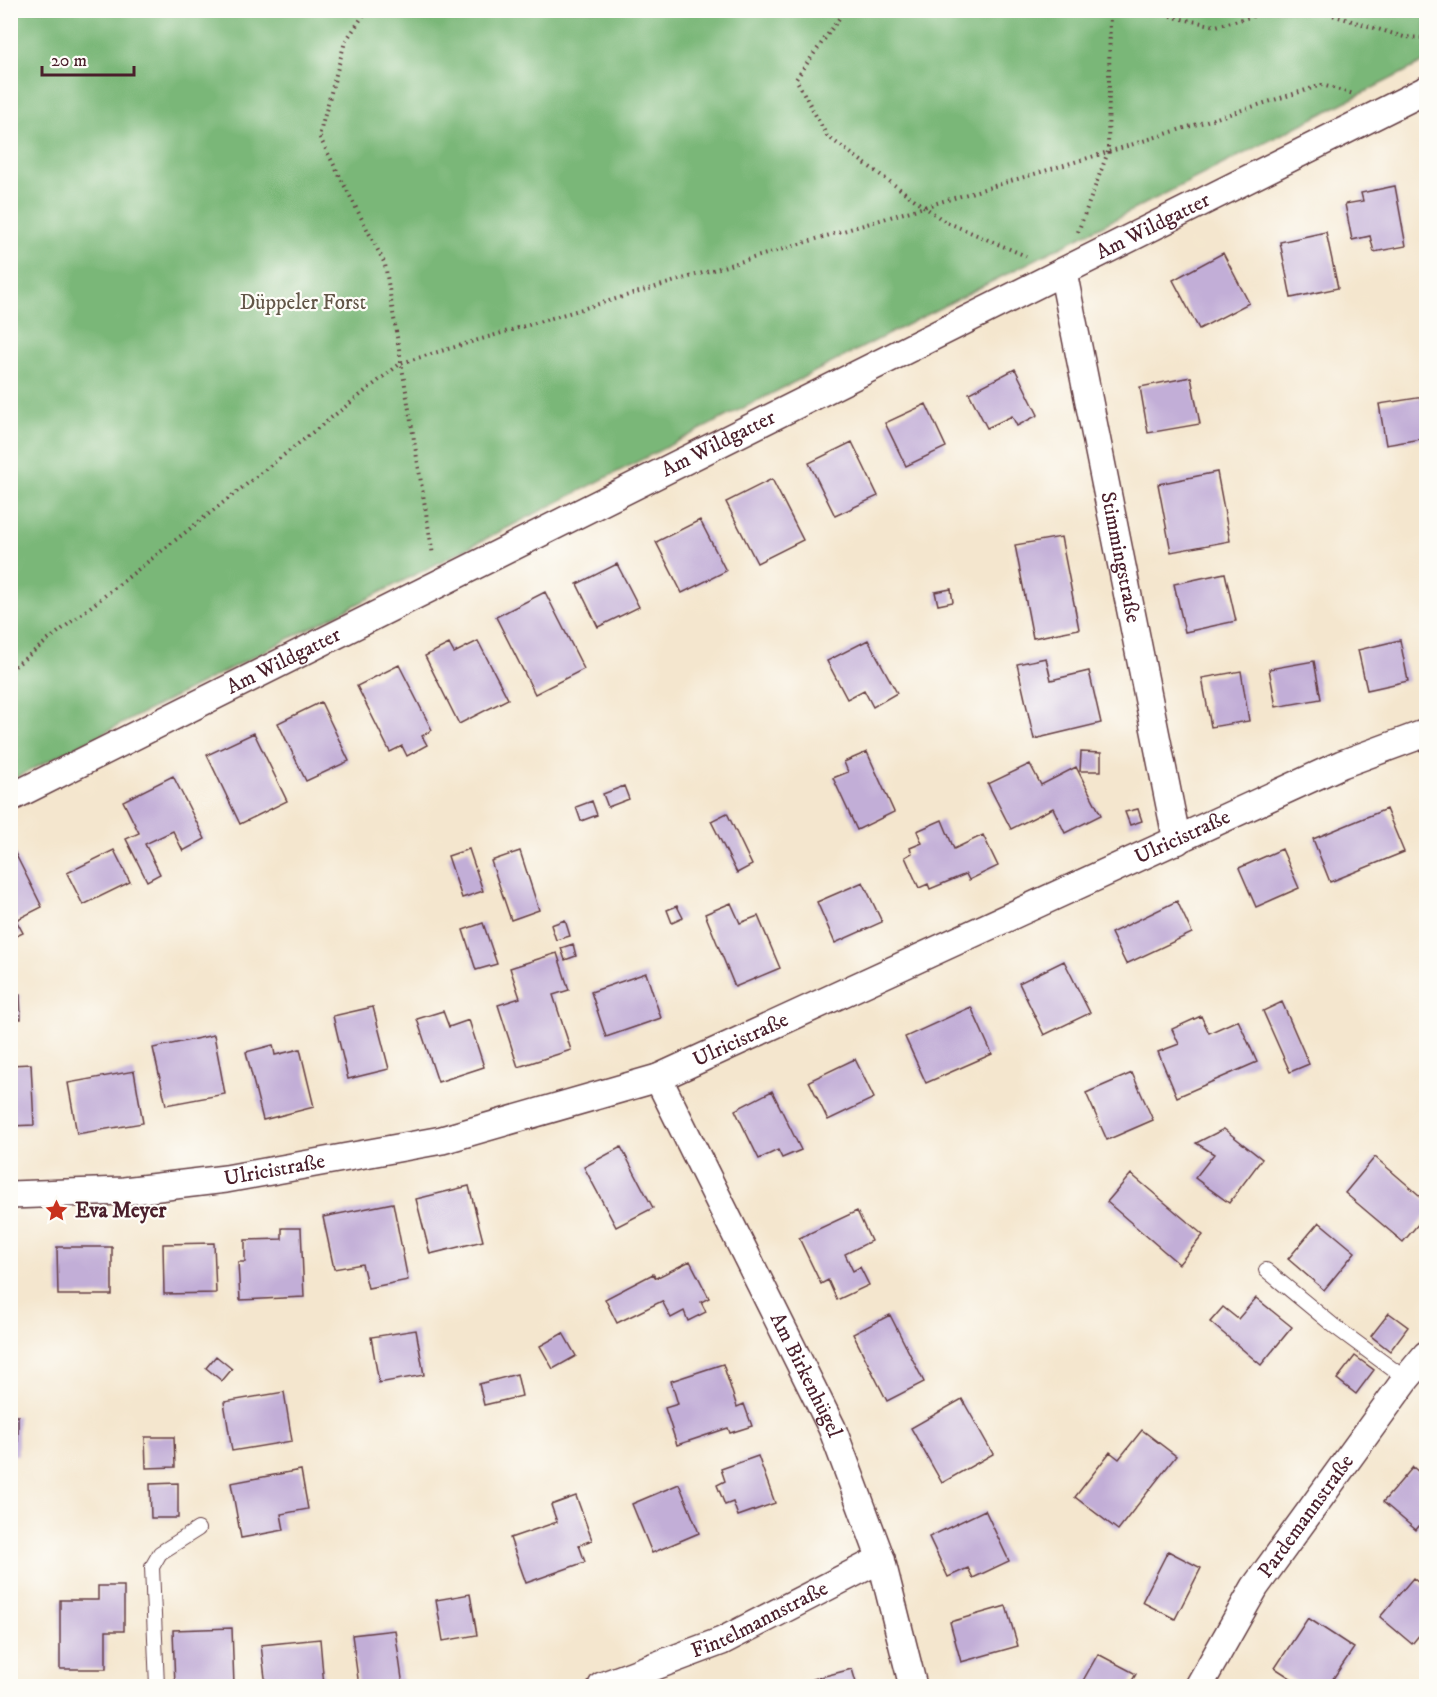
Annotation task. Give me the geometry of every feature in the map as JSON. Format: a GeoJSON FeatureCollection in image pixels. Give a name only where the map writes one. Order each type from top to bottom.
{"type":"FeatureCollection","features":[{"type":"Feature","properties":{"kind":"street","name":"Am Wildgatter"},"geometry":{"type":"LineString","coordinates":[[10,798],[1426,90]]}},
{"type":"Feature","properties":{"kind":"street","name":"Stimmingstraße"},"geometry":{"type":"LineString","coordinates":[[1063,272],[1177,842]]}},
{"type":"Feature","properties":{"kind":"street","name":"Ulricistraße"},"geometry":{"type":"LineString","coordinates":[[10,1195],[124,1191],[226,1179],[442,1140],[658,1078],[1177,842],[1342,764],[1426,733]]}},
{"type":"Feature","properties":{"kind":"street","name":"Am Birkenhügel"},"geometry":{"type":"LineString","coordinates":[[658,1078],[832,1428],[881,1559],[913,1686]]}},
{"type":"Feature","properties":{"kind":"street","name":"Pardemannstraße"},"geometry":{"type":"LineString","coordinates":[[1198,1686],[1255,1587],[1406,1378],[1426,1355]]}},
{"type":"Feature","properties":{"kind":"street","name":"Fintelmannstraße"},"geometry":{"type":"LineString","coordinates":[[602,1686],[723,1641],[881,1559]]}},
{"type":"Feature","properties":{"kind":"lane"},"geometry":{"type":"LineString","coordinates":[[1266,1270],[1334,1326],[1406,1378]]}},
{"type":"Feature","properties":{"kind":"lane"},"geometry":{"type":"LineString","coordinates":[[158,1686],[152,1568],[160,1553],[198,1529]]}},
{"type":"Feature","properties":{"kind":"path"},"geometry":{"type":"LineString","coordinates":[[367,10],[345,42],[319,136],[385,264],[438,584]]}},
{"type":"Feature","properties":{"kind":"path"},"geometry":{"type":"LineString","coordinates":[[847,10],[796,79],[827,136],[944,221],[1063,272],[1108,152],[1110,10]]}},
{"type":"Feature","properties":{"kind":"path"},"geometry":{"type":"LineString","coordinates":[[1160,10],[1173,17],[1216,26],[1265,13],[1304,10]]}},
{"type":"Feature","properties":{"kind":"path"},"geometry":{"type":"LineString","coordinates":[[1316,10],[1404,37],[1426,38]]}},
{"type":"Feature","properties":{"kind":"path"},"geometry":{"type":"LineString","coordinates":[[10,670],[401,363],[1108,152],[1322,85],[1396,105]]}},
{"type":"Feature","properties":{"kind":"green space","name":"Düppeler Forst"},"geometry":{"type":"Polygon","coordinates":[[[11,10],[1426,10],[1426,61],[11,780],[11,10]]]}},
{"type":"Feature","properties":{"kind":"building"},"geometry":{"type":"Polygon","coordinates":[[[1395,186],[1406,246],[1374,252],[1370,236],[1352,240],[1345,204],[1363,201],[1361,193],[1395,186]]]}},
{"type":"Feature","properties":{"kind":"building"},"geometry":{"type":"Polygon","coordinates":[[[1326,232],[1338,288],[1291,298],[1280,242],[1326,232]]]}},
{"type":"Feature","properties":{"kind":"building"},"geometry":{"type":"Polygon","coordinates":[[[1223,253],[1249,303],[1199,329],[1173,280],[1223,253]]]}},
{"type":"Feature","properties":{"kind":"building"},"geometry":{"type":"Polygon","coordinates":[[[1015,369],[1038,415],[1017,426],[1012,416],[987,428],[969,393],[1015,369]]]}},
{"type":"Feature","properties":{"kind":"building"},"geometry":{"type":"Polygon","coordinates":[[[1191,377],[1200,424],[1148,433],[1140,387],[1191,377]]]}},
{"type":"Feature","properties":{"kind":"building"},"geometry":{"type":"Polygon","coordinates":[[[1423,397],[1426,438],[1386,445],[1379,404],[1423,397]]]}},
{"type":"Feature","properties":{"kind":"building"},"geometry":{"type":"Polygon","coordinates":[[[926,404],[946,447],[906,466],[885,423],[926,404]]]}},
{"type":"Feature","properties":{"kind":"building"},"geometry":{"type":"Polygon","coordinates":[[[852,442],[878,496],[835,516],[809,463],[852,442]]]}},
{"type":"Feature","properties":{"kind":"building"},"geometry":{"type":"Polygon","coordinates":[[[1217,472],[1230,541],[1171,552],[1158,484],[1217,472]]]}},
{"type":"Feature","properties":{"kind":"building"},"geometry":{"type":"Polygon","coordinates":[[[772,479],[803,540],[757,563],[726,502],[772,479]]]}},
{"type":"Feature","properties":{"kind":"building"},"geometry":{"type":"Polygon","coordinates":[[[700,520],[726,571],[682,593],[656,542],[700,520]]]}},
{"type":"Feature","properties":{"kind":"building"},"geometry":{"type":"Polygon","coordinates":[[[1061,537],[1079,629],[1033,638],[1015,545],[1061,537]]]}},
{"type":"Feature","properties":{"kind":"building"},"geometry":{"type":"Polygon","coordinates":[[[617,564],[639,607],[598,627],[577,584],[617,564]]]}},
{"type":"Feature","properties":{"kind":"building"},"geometry":{"type":"Polygon","coordinates":[[[1225,573],[1236,621],[1185,632],[1174,584],[1225,573]]]}},
{"type":"Feature","properties":{"kind":"building"},"geometry":{"type":"Polygon","coordinates":[[[951,589],[953,602],[938,605],[935,592],[951,589]]]}},
{"type":"Feature","properties":{"kind":"building"},"geometry":{"type":"Polygon","coordinates":[[[545,592],[584,669],[535,694],[496,617],[545,592]]]}},
{"type":"Feature","properties":{"kind":"building"},"geometry":{"type":"Polygon","coordinates":[[[868,640],[897,693],[873,707],[864,690],[847,699],[827,661],[868,640]]]}},
{"type":"Feature","properties":{"kind":"building"},"geometry":{"type":"Polygon","coordinates":[[[1400,640],[1408,681],[1367,690],[1358,650],[1400,640]]]}},
{"type":"Feature","properties":{"kind":"building"},"geometry":{"type":"Polygon","coordinates":[[[478,641],[508,699],[459,724],[425,656],[449,644],[454,653],[478,641]]]}},
{"type":"Feature","properties":{"kind":"building"},"geometry":{"type":"Polygon","coordinates":[[[1046,658],[1051,680],[1089,671],[1101,723],[1034,739],[1017,664],[1046,658]]]}},
{"type":"Feature","properties":{"kind":"building"},"geometry":{"type":"Polygon","coordinates":[[[1314,661],[1321,699],[1276,707],[1269,669],[1314,661]]]}},
{"type":"Feature","properties":{"kind":"building"},"geometry":{"type":"Polygon","coordinates":[[[399,665],[432,730],[422,736],[427,745],[407,756],[402,746],[390,752],[357,686],[399,665]]]}},
{"type":"Feature","properties":{"kind":"building"},"geometry":{"type":"Polygon","coordinates":[[[1241,671],[1249,721],[1211,727],[1202,678],[1241,671]]]}},
{"type":"Feature","properties":{"kind":"building"},"geometry":{"type":"Polygon","coordinates":[[[321,702],[349,761],[306,781],[278,723],[321,702]]]}},
{"type":"Feature","properties":{"kind":"building"},"geometry":{"type":"Polygon","coordinates":[[[254,733],[287,801],[240,824],[207,755],[254,733]]]}},
{"type":"Feature","properties":{"kind":"building"},"geometry":{"type":"Polygon","coordinates":[[[867,752],[894,812],[857,830],[833,778],[848,772],[844,762],[867,752]]]}},
{"type":"Feature","properties":{"kind":"building"},"geometry":{"type":"Polygon","coordinates":[[[1081,752],[1101,753],[1101,771],[1080,771],[1081,752]]]}},
{"type":"Feature","properties":{"kind":"building"},"geometry":{"type":"Polygon","coordinates":[[[1030,764],[1041,785],[1076,767],[1101,815],[1065,833],[1053,808],[1011,829],[988,784],[1030,764]]]}},
{"type":"Feature","properties":{"kind":"building"},"geometry":{"type":"Polygon","coordinates":[[[173,776],[205,839],[183,851],[173,831],[145,844],[160,874],[147,881],[126,839],[139,833],[123,801],[173,776]]]}},
{"type":"Feature","properties":{"kind":"building"},"geometry":{"type":"Polygon","coordinates":[[[624,786],[629,799],[608,807],[603,794],[624,786]]]}},
{"type":"Feature","properties":{"kind":"building"},"geometry":{"type":"Polygon","coordinates":[[[592,801],[597,815],[581,821],[576,807],[592,801]]]}},
{"type":"Feature","properties":{"kind":"building"},"geometry":{"type":"Polygon","coordinates":[[[1138,809],[1142,821],[1130,825],[1125,812],[1138,809]]]}},
{"type":"Feature","properties":{"kind":"building"},"geometry":{"type":"Polygon","coordinates":[[[1386,809],[1404,852],[1330,882],[1313,839],[1386,809]]]}},
{"type":"Feature","properties":{"kind":"building"},"geometry":{"type":"Polygon","coordinates":[[[727,813],[752,865],[737,873],[711,821],[727,813]]]}},
{"type":"Feature","properties":{"kind":"building"},"geometry":{"type":"Polygon","coordinates":[[[942,820],[954,849],[983,835],[998,866],[969,880],[966,874],[930,889],[928,884],[919,888],[905,857],[912,853],[910,848],[922,843],[917,831],[942,820]]]}},
{"type":"Feature","properties":{"kind":"building"},"geometry":{"type":"Polygon","coordinates":[[[469,849],[483,891],[462,898],[448,856],[469,849]]]}},
{"type":"Feature","properties":{"kind":"building"},"geometry":{"type":"Polygon","coordinates":[[[1282,849],[1299,888],[1256,907],[1239,868],[1282,849]]]}},
{"type":"Feature","properties":{"kind":"building"},"geometry":{"type":"Polygon","coordinates":[[[114,850],[130,882],[83,905],[67,873],[114,850]]]}},
{"type":"Feature","properties":{"kind":"building"},"geometry":{"type":"Polygon","coordinates":[[[14,851],[42,907],[16,920],[23,933],[10,939],[10,852],[14,851]]]}},
{"type":"Feature","properties":{"kind":"building"},"geometry":{"type":"Polygon","coordinates":[[[520,851],[539,910],[511,920],[491,861],[520,851]]]}},
{"type":"Feature","properties":{"kind":"building"},"geometry":{"type":"Polygon","coordinates":[[[863,882],[882,922],[835,943],[817,902],[863,882]]]}},
{"type":"Feature","properties":{"kind":"building"},"geometry":{"type":"Polygon","coordinates":[[[1177,901],[1192,933],[1126,964],[1111,933],[1177,901]]]}},
{"type":"Feature","properties":{"kind":"building"},"geometry":{"type":"Polygon","coordinates":[[[731,903],[740,923],[758,916],[780,968],[735,987],[705,914],[731,903]]]}},
{"type":"Feature","properties":{"kind":"building"},"geometry":{"type":"Polygon","coordinates":[[[677,906],[683,918],[672,923],[667,910],[677,906]]]}},
{"type":"Feature","properties":{"kind":"building"},"geometry":{"type":"Polygon","coordinates":[[[565,920],[570,936],[556,940],[551,925],[565,920]]]}},
{"type":"Feature","properties":{"kind":"building"},"geometry":{"type":"Polygon","coordinates":[[[483,923],[497,964],[476,970],[463,930],[483,923]]]}},
{"type":"Feature","properties":{"kind":"building"},"geometry":{"type":"Polygon","coordinates":[[[573,944],[576,956],[565,960],[561,948],[573,944]]]}},
{"type":"Feature","properties":{"kind":"building"},"geometry":{"type":"Polygon","coordinates":[[[557,953],[569,990],[553,995],[571,1050],[518,1067],[498,1005],[520,998],[510,968],[557,953]]]}},
{"type":"Feature","properties":{"kind":"building"},"geometry":{"type":"Polygon","coordinates":[[[1064,961],[1090,1013],[1044,1035],[1019,983],[1064,961]]]}},
{"type":"Feature","properties":{"kind":"building"},"geometry":{"type":"Polygon","coordinates":[[[646,973],[661,1018],[606,1037],[591,992],[646,973]]]}},
{"type":"Feature","properties":{"kind":"building"},"geometry":{"type":"Polygon","coordinates":[[[10,995],[20,995],[21,1019],[10,1019],[10,995]]]}},
{"type":"Feature","properties":{"kind":"building"},"geometry":{"type":"Polygon","coordinates":[[[1282,1002],[1309,1064],[1290,1072],[1263,1011],[1282,1002]]]}},
{"type":"Feature","properties":{"kind":"building"},"geometry":{"type":"Polygon","coordinates":[[[373,1007],[389,1069],[348,1079],[333,1016],[373,1007]]]}},
{"type":"Feature","properties":{"kind":"building"},"geometry":{"type":"Polygon","coordinates":[[[971,1007],[992,1054],[926,1083],[905,1037],[971,1007]]]}},
{"type":"Feature","properties":{"kind":"building"},"geometry":{"type":"Polygon","coordinates":[[[443,1011],[449,1027],[469,1020],[484,1067],[438,1082],[417,1019],[443,1011]]]}},
{"type":"Feature","properties":{"kind":"building"},"geometry":{"type":"Polygon","coordinates":[[[1201,1016],[1209,1033],[1238,1020],[1257,1062],[1177,1097],[1158,1052],[1179,1044],[1172,1029],[1201,1016]]]}},
{"type":"Feature","properties":{"kind":"building"},"geometry":{"type":"Polygon","coordinates":[[[214,1035],[225,1094],[166,1105],[153,1048],[214,1035]]]}},
{"type":"Feature","properties":{"kind":"building"},"geometry":{"type":"Polygon","coordinates":[[[273,1045],[275,1055],[300,1049],[314,1107],[263,1120],[246,1052],[273,1045]]]}},
{"type":"Feature","properties":{"kind":"building"},"geometry":{"type":"Polygon","coordinates":[[[855,1059],[874,1098],[828,1120],[809,1081],[855,1059]]]}},
{"type":"Feature","properties":{"kind":"building"},"geometry":{"type":"Polygon","coordinates":[[[31,1064],[34,1125],[10,1126],[10,1065],[31,1064]]]}},
{"type":"Feature","properties":{"kind":"building"},"geometry":{"type":"Polygon","coordinates":[[[134,1071],[143,1123],[77,1134],[68,1083],[134,1071]]]}},
{"type":"Feature","properties":{"kind":"building"},"geometry":{"type":"Polygon","coordinates":[[[1132,1073],[1153,1120],[1107,1140],[1086,1093],[1132,1073]]]}},
{"type":"Feature","properties":{"kind":"building"},"geometry":{"type":"Polygon","coordinates":[[[772,1091],[801,1150],[782,1158],[778,1150],[759,1159],[735,1110],[772,1091]]]}},
{"type":"Feature","properties":{"kind":"building"},"geometry":{"type":"Polygon","coordinates":[[[1224,1129],[1262,1159],[1229,1203],[1195,1178],[1214,1154],[1196,1143],[1224,1129]]]}},
{"type":"Feature","properties":{"kind":"building"},"geometry":{"type":"Polygon","coordinates":[[[621,1147],[653,1208],[616,1227],[584,1167],[621,1147]]]}},
{"type":"Feature","properties":{"kind":"building"},"geometry":{"type":"Polygon","coordinates":[[[1375,1157],[1426,1201],[1426,1215],[1403,1242],[1345,1193],[1375,1157]]]}},
{"type":"Feature","properties":{"kind":"building"},"geometry":{"type":"Polygon","coordinates":[[[1131,1174],[1203,1235],[1179,1264],[1107,1202],[1131,1174]]]}},
{"type":"Feature","properties":{"kind":"building"},"geometry":{"type":"Polygon","coordinates":[[[469,1186],[483,1241],[430,1254],[416,1199],[469,1186]]]}},
{"type":"Feature","properties":{"kind":"building"},"geometry":{"type":"Polygon","coordinates":[[[393,1203],[408,1280],[368,1288],[362,1264],[334,1269],[323,1217],[393,1203]]]}},
{"type":"Feature","properties":{"kind":"building"},"geometry":{"type":"Polygon","coordinates":[[[857,1211],[871,1241],[845,1254],[853,1271],[860,1267],[869,1285],[837,1300],[828,1280],[821,1284],[799,1238],[857,1211]]]}},
{"type":"Feature","properties":{"kind":"building"},"geometry":{"type":"Polygon","coordinates":[[[1319,1222],[1355,1252],[1324,1290],[1288,1259],[1319,1222]]]}},
{"type":"Feature","properties":{"kind":"building"},"geometry":{"type":"Polygon","coordinates":[[[282,1228],[301,1228],[304,1297],[240,1300],[238,1262],[245,1262],[245,1240],[282,1239],[282,1228]]]}},
{"type":"Feature","properties":{"kind":"building"},"geometry":{"type":"Polygon","coordinates":[[[214,1243],[216,1293],[164,1294],[163,1244],[214,1243]]]}},
{"type":"Feature","properties":{"kind":"building"},"geometry":{"type":"Polygon","coordinates":[[[57,1247],[112,1247],[112,1295],[58,1295],[57,1247]]]}},
{"type":"Feature","properties":{"kind":"building"},"geometry":{"type":"Polygon","coordinates":[[[690,1261],[709,1298],[701,1302],[706,1312],[688,1321],[684,1311],[671,1318],[662,1301],[617,1323],[605,1299],[653,1274],[656,1278],[690,1261]]]}},
{"type":"Feature","properties":{"kind":"building"},"geometry":{"type":"Polygon","coordinates":[[[1256,1298],[1292,1327],[1261,1365],[1210,1322],[1223,1307],[1238,1319],[1256,1298]]]}},
{"type":"Feature","properties":{"kind":"building"},"geometry":{"type":"Polygon","coordinates":[[[1389,1313],[1408,1327],[1390,1351],[1371,1336],[1389,1313]]]}},
{"type":"Feature","properties":{"kind":"building"},"geometry":{"type":"Polygon","coordinates":[[[890,1315],[924,1382],[887,1401],[853,1334],[890,1315]]]}},
{"type":"Feature","properties":{"kind":"building"},"geometry":{"type":"Polygon","coordinates":[[[416,1330],[424,1375],[379,1383],[371,1337],[416,1330]]]}},
{"type":"Feature","properties":{"kind":"building"},"geometry":{"type":"Polygon","coordinates":[[[563,1333],[576,1356],[553,1369],[540,1346],[563,1333]]]}},
{"type":"Feature","properties":{"kind":"building"},"geometry":{"type":"Polygon","coordinates":[[[216,1356],[232,1369],[222,1381],[206,1368],[216,1356]]]}},
{"type":"Feature","properties":{"kind":"building"},"geometry":{"type":"Polygon","coordinates":[[[1355,1356],[1374,1370],[1356,1394],[1337,1379],[1355,1356]]]}},
{"type":"Feature","properties":{"kind":"building"},"geometry":{"type":"Polygon","coordinates":[[[723,1364],[737,1407],[744,1404],[752,1426],[730,1433],[728,1428],[677,1445],[665,1408],[678,1404],[671,1381],[723,1364]]]}},
{"type":"Feature","properties":{"kind":"building"},"geometry":{"type":"Polygon","coordinates":[[[517,1374],[522,1396],[484,1405],[479,1384],[517,1374]]]}},
{"type":"Feature","properties":{"kind":"building"},"geometry":{"type":"Polygon","coordinates":[[[284,1392],[292,1441],[232,1451],[224,1402],[284,1392]]]}},
{"type":"Feature","properties":{"kind":"building"},"geometry":{"type":"Polygon","coordinates":[[[962,1399],[993,1454],[942,1483],[911,1428],[962,1399]]]}},
{"type":"Feature","properties":{"kind":"building"},"geometry":{"type":"Polygon","coordinates":[[[10,1416],[18,1416],[18,1455],[10,1455],[10,1416]]]}},
{"type":"Feature","properties":{"kind":"building"},"geometry":{"type":"Polygon","coordinates":[[[1142,1430],[1176,1456],[1118,1530],[1075,1497],[1110,1452],[1119,1459],[1142,1430]]]}},
{"type":"Feature","properties":{"kind":"building"},"geometry":{"type":"Polygon","coordinates":[[[145,1437],[174,1437],[175,1467],[146,1468],[145,1437]]]}},
{"type":"Feature","properties":{"kind":"building"},"geometry":{"type":"Polygon","coordinates":[[[758,1456],[775,1503],[738,1516],[733,1502],[725,1505],[717,1485],[725,1481],[721,1469],[758,1456]]]}},
{"type":"Feature","properties":{"kind":"building"},"geometry":{"type":"Polygon","coordinates":[[[1413,1467],[1426,1478],[1426,1517],[1416,1530],[1383,1502],[1413,1467]]]}},
{"type":"Feature","properties":{"kind":"building"},"geometry":{"type":"Polygon","coordinates":[[[301,1470],[308,1509],[281,1514],[284,1530],[241,1538],[231,1483],[301,1470]]]}},
{"type":"Feature","properties":{"kind":"building"},"geometry":{"type":"Polygon","coordinates":[[[178,1483],[178,1518],[151,1518],[150,1484],[178,1483]]]}},
{"type":"Feature","properties":{"kind":"building"},"geometry":{"type":"Polygon","coordinates":[[[679,1484],[699,1533],[652,1553],[632,1504],[679,1484]]]}},
{"type":"Feature","properties":{"kind":"building"},"geometry":{"type":"Polygon","coordinates":[[[576,1496],[592,1540],[579,1545],[585,1562],[526,1583],[510,1538],[557,1522],[551,1505],[576,1496]]]}},
{"type":"Feature","properties":{"kind":"building"},"geometry":{"type":"Polygon","coordinates":[[[985,1510],[1009,1561],[973,1578],[968,1568],[948,1577],[929,1537],[985,1510]]]}},
{"type":"Feature","properties":{"kind":"building"},"geometry":{"type":"Polygon","coordinates":[[[1168,1551],[1201,1568],[1175,1619],[1142,1602],[1168,1551]]]}},
{"type":"Feature","properties":{"kind":"building"},"geometry":{"type":"Polygon","coordinates":[[[1413,1578],[1426,1589],[1426,1627],[1412,1644],[1380,1617],[1413,1578]]]}},
{"type":"Feature","properties":{"kind":"building"},"geometry":{"type":"Polygon","coordinates":[[[10,1585],[16,1586],[15,1631],[10,1631],[10,1585]]]}},
{"type":"Feature","properties":{"kind":"building"},"geometry":{"type":"Polygon","coordinates":[[[98,1586],[124,1586],[124,1631],[106,1631],[106,1669],[60,1669],[60,1600],[98,1600],[98,1586]]]}},
{"type":"Feature","properties":{"kind":"building"},"geometry":{"type":"Polygon","coordinates":[[[470,1594],[477,1635],[443,1641],[436,1600],[470,1594]]]}},
{"type":"Feature","properties":{"kind":"building"},"geometry":{"type":"Polygon","coordinates":[[[1006,1606],[1018,1646],[961,1662],[950,1622],[1006,1606]]]}},
{"type":"Feature","properties":{"kind":"building"},"geometry":{"type":"Polygon","coordinates":[[[1308,1618],[1354,1648],[1328,1686],[1303,1686],[1275,1668],[1308,1618]]]}},
{"type":"Feature","properties":{"kind":"building"},"geometry":{"type":"Polygon","coordinates":[[[232,1628],[234,1686],[175,1686],[173,1630],[232,1628]]]}},
{"type":"Feature","properties":{"kind":"building"},"geometry":{"type":"Polygon","coordinates":[[[395,1630],[403,1686],[359,1686],[352,1635],[395,1630]]]}},
{"type":"Feature","properties":{"kind":"building"},"geometry":{"type":"Polygon","coordinates":[[[320,1639],[324,1686],[266,1686],[261,1645],[320,1639]]]}},
{"type":"Feature","properties":{"kind":"building"},"geometry":{"type":"Polygon","coordinates":[[[1098,1654],[1136,1674],[1129,1686],[1080,1686],[1098,1654]]]}},
{"type":"Feature","properties":{"kind":"building"},"geometry":{"type":"Polygon","coordinates":[[[852,1669],[857,1686],[815,1686],[813,1679],[852,1669]]]}},
{"type":"Feature","properties":{"kind":"place","name":"Eva Meyer"},"geometry":{"type":"Point","coordinates":[57,1211]}}]}
